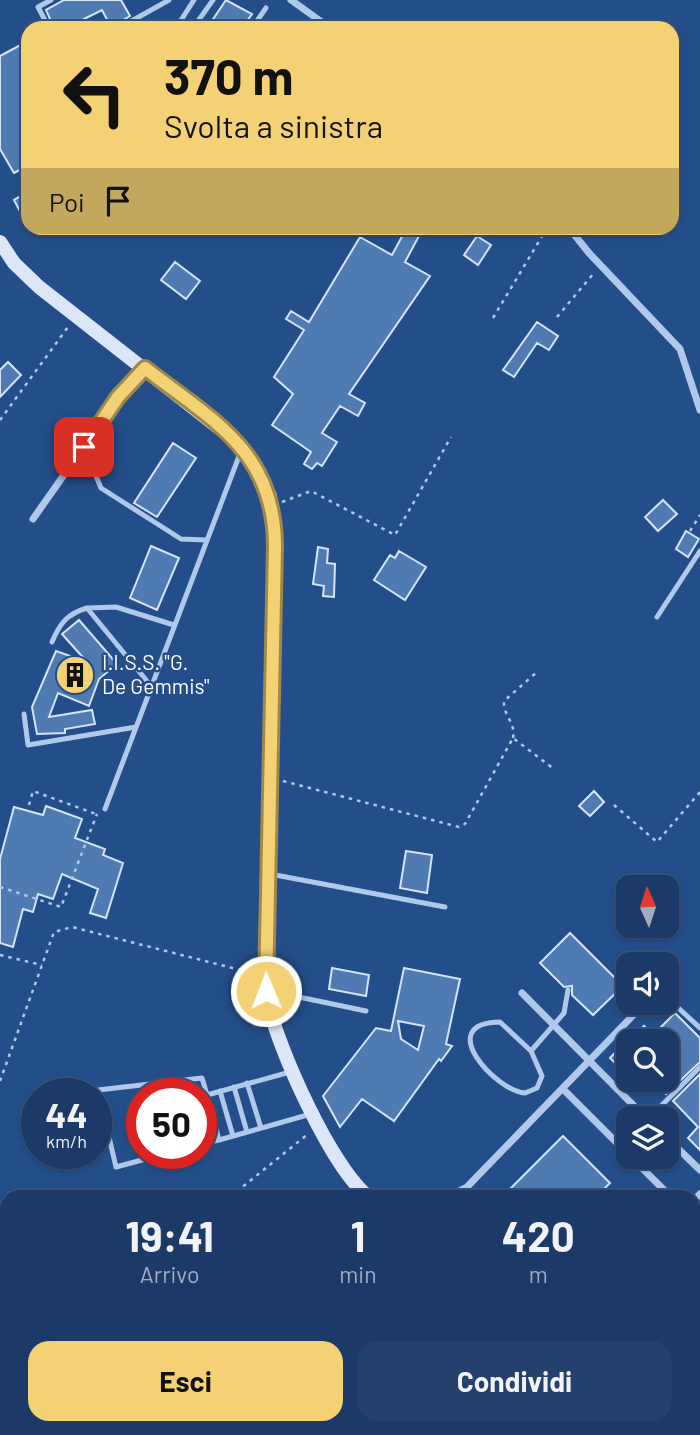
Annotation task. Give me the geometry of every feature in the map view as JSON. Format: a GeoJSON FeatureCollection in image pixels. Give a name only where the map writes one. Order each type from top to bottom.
{"type":"FeatureCollection","features":[{"type":"Feature","properties":{"kind":"main road"},"geometry":{"type":"LineString","coordinates":[[0,242],[21,271],[231,435],[262,477],[272,506],[275,547],[266,983],[271,1013],[293,1071],[316,1119],[344,1167],[363,1190]]}},
{"type":"Feature","properties":{"kind":"street"},"geometry":{"type":"LineString","coordinates":[[291,0],[320,21]]}},
{"type":"Feature","properties":{"kind":"street"},"geometry":{"type":"LineString","coordinates":[[575,235],[680,348],[697,391],[700,410]]}},
{"type":"Feature","properties":{"kind":"street"},"geometry":{"type":"LineString","coordinates":[[33,519],[118,397],[145,368]]}},
{"type":"Feature","properties":{"kind":"street"},"geometry":{"type":"LineString","coordinates":[[522,993],[636,1106]]}},
{"type":"Feature","properties":{"kind":"street"},"geometry":{"type":"LineString","coordinates":[[462,1190],[634,1015]]}},
{"type":"Feature","properties":{"kind":"street"},"geometry":{"type":"LineString","coordinates":[[563,1089],[616,1143]]}},
{"type":"Feature","properties":{"kind":"street"},"geometry":{"type":"LineString","coordinates":[[679,1150],[700,1170]]}},
{"type":"Feature","properties":{"kind":"street"},"geometry":{"type":"LineString","coordinates":[[642,1169],[664,1190]]}},
{"type":"Feature","properties":{"kind":"lane"},"geometry":{"type":"LineString","coordinates":[[45,21],[38,7],[51,0]]}},
{"type":"Feature","properties":{"kind":"lane"},"geometry":{"type":"LineString","coordinates":[[132,21],[169,0]]}},
{"type":"Feature","properties":{"kind":"lane"},"geometry":{"type":"LineString","coordinates":[[180,21],[194,0]]}},
{"type":"Feature","properties":{"kind":"lane"},"geometry":{"type":"LineString","coordinates":[[198,21],[213,0]]}},
{"type":"Feature","properties":{"kind":"lane"},"geometry":{"type":"LineString","coordinates":[[257,21],[266,8]]}},
{"type":"Feature","properties":{"kind":"lane"},"geometry":{"type":"LineString","coordinates":[[84,447],[101,488],[181,538],[206,540]]}},
{"type":"Feature","properties":{"kind":"lane"},"geometry":{"type":"LineString","coordinates":[[105,809],[243,449]]}},
{"type":"Feature","properties":{"kind":"lane"},"geometry":{"type":"LineString","coordinates":[[657,617],[700,551]]}},
{"type":"Feature","properties":{"kind":"lane"},"geometry":{"type":"LineString","coordinates":[[52,642],[72,613],[87,608],[116,607],[174,625]]}},
{"type":"Feature","properties":{"kind":"lane"},"geometry":{"type":"LineString","coordinates":[[87,608],[151,686]]}},
{"type":"Feature","properties":{"kind":"lane"},"geometry":{"type":"LineString","coordinates":[[24,714],[28,745],[135,727]]}},
{"type":"Feature","properties":{"kind":"lane"},"geometry":{"type":"LineString","coordinates":[[267,874],[445,907]]}},
{"type":"Feature","properties":{"kind":"lane"},"geometry":{"type":"LineString","coordinates":[[266,983],[366,1011]]}},
{"type":"Feature","properties":{"kind":"lane"},"geometry":{"type":"LineString","coordinates":[[531,1051],[564,1013],[568,990]]}},
{"type":"Feature","properties":{"kind":"lane"},"geometry":{"type":"LineString","coordinates":[[679,1009],[700,1028]]}},
{"type":"Feature","properties":{"kind":"lane"},"geometry":{"type":"LineString","coordinates":[[481,1022],[500,1022],[531,1051],[542,1076],[537,1088],[525,1093],[515,1092],[472,1052],[469,1041],[473,1028],[481,1022]]}},
{"type":"Feature","properties":{"kind":"lane"},"geometry":{"type":"LineString","coordinates":[[660,1106],[700,1067]]}},
{"type":"Feature","properties":{"kind":"lane"},"geometry":{"type":"LineString","coordinates":[[217,1092],[293,1071]]}},
{"type":"Feature","properties":{"kind":"lane"},"geometry":{"type":"LineString","coordinates":[[247,1083],[261,1128]]}},
{"type":"Feature","properties":{"kind":"lane"},"geometry":{"type":"LineString","coordinates":[[126,1087],[98,1090],[116,1167],[126,1164]]}},
{"type":"Feature","properties":{"kind":"lane"},"geometry":{"type":"LineString","coordinates":[[234,1087],[247,1132]]}},
{"type":"Feature","properties":{"kind":"lane"},"geometry":{"type":"LineString","coordinates":[[220,1091],[233,1136]]}},
{"type":"Feature","properties":{"kind":"lane"},"geometry":{"type":"LineString","coordinates":[[217,1132],[219,1140],[261,1128],[316,1119]]}},
{"type":"Feature","properties":{"kind":"path"},"geometry":{"type":"LineString","coordinates":[[493,318],[543,235]]}},
{"type":"Feature","properties":{"kind":"path"},"geometry":{"type":"LineString","coordinates":[[557,317],[601,265]]}},
{"type":"Feature","properties":{"kind":"path"},"geometry":{"type":"LineString","coordinates":[[0,420],[76,315]]}},
{"type":"Feature","properties":{"kind":"path"},"geometry":{"type":"LineString","coordinates":[[272,506],[311,491],[395,535],[451,437]]}},
{"type":"Feature","properties":{"kind":"path"},"geometry":{"type":"LineString","coordinates":[[691,531],[700,515]]}},
{"type":"Feature","properties":{"kind":"path"},"geometry":{"type":"LineString","coordinates":[[270,778],[459,827],[465,824],[513,738],[514,724],[504,711],[504,701],[537,672]]}},
{"type":"Feature","properties":{"kind":"path"},"geometry":{"type":"LineString","coordinates":[[513,738],[554,769]]}},
{"type":"Feature","properties":{"kind":"path"},"geometry":{"type":"LineString","coordinates":[[29,805],[33,791],[97,814]]}},
{"type":"Feature","properties":{"kind":"path"},"geometry":{"type":"LineString","coordinates":[[614,805],[657,842],[700,792]]}},
{"type":"Feature","properties":{"kind":"path"},"geometry":{"type":"LineString","coordinates":[[0,887],[61,907],[97,814],[105,809]]}},
{"type":"Feature","properties":{"kind":"path"},"geometry":{"type":"LineString","coordinates":[[0,1081],[54,932],[72,927],[266,983]]}},
{"type":"Feature","properties":{"kind":"path"},"geometry":{"type":"LineString","coordinates":[[0,955],[42,965]]}},
{"type":"Feature","properties":{"kind":"path"},"geometry":{"type":"LineString","coordinates":[[238,1190],[316,1119]]}},
{"type":"Feature","properties":{"kind":"building"},"geometry":{"type":"Polygon","coordinates":[[[64,0],[121,0],[130,16],[121,21],[108,21],[102,10],[84,19],[85,21],[51,21],[46,10],[64,0]]]}},
{"type":"Feature","properties":{"kind":"building"},"geometry":{"type":"Polygon","coordinates":[[[226,0],[252,14],[247,21],[212,21],[226,0]]]}},
{"type":"Feature","properties":{"kind":"building"},"geometry":{"type":"Polygon","coordinates":[[[21,45],[21,170],[14,173],[0,149],[0,56],[21,45]]]}},
{"type":"Feature","properties":{"kind":"building"},"geometry":{"type":"Polygon","coordinates":[[[21,196],[21,214],[14,200],[21,196]]]}},
{"type":"Feature","properties":{"kind":"building"},"geometry":{"type":"Polygon","coordinates":[[[403,235],[419,236],[405,262],[430,276],[349,394],[365,403],[358,416],[340,406],[322,433],[337,442],[322,466],[317,463],[312,469],[304,464],[311,452],[272,425],[293,394],[274,377],[304,330],[286,319],[291,311],[309,322],[360,237],[392,255],[403,235]]]}},
{"type":"Feature","properties":{"kind":"building"},"geometry":{"type":"Polygon","coordinates":[[[477,236],[491,245],[478,265],[464,255],[477,236]]]}},
{"type":"Feature","properties":{"kind":"building"},"geometry":{"type":"Polygon","coordinates":[[[175,262],[200,281],[186,299],[161,280],[175,262]]]}},
{"type":"Feature","properties":{"kind":"building"},"geometry":{"type":"Polygon","coordinates":[[[537,322],[558,336],[549,350],[537,343],[514,377],[503,370],[537,322]]]}},
{"type":"Feature","properties":{"kind":"building"},"geometry":{"type":"Polygon","coordinates":[[[8,362],[21,375],[0,397],[0,370],[8,362]]]}},
{"type":"Feature","properties":{"kind":"building"},"geometry":{"type":"Polygon","coordinates":[[[173,443],[196,458],[157,517],[134,503],[173,443]]]}},
{"type":"Feature","properties":{"kind":"building"},"geometry":{"type":"Polygon","coordinates":[[[663,500],[677,514],[658,531],[645,517],[663,500]]]}},
{"type":"Feature","properties":{"kind":"building"},"geometry":{"type":"Polygon","coordinates":[[[686,531],[699,539],[688,557],[676,549],[686,531]]]}},
{"type":"Feature","properties":{"kind":"building"},"geometry":{"type":"Polygon","coordinates":[[[151,546],[179,558],[157,610],[130,598],[151,546]]]}},
{"type":"Feature","properties":{"kind":"building"},"geometry":{"type":"Polygon","coordinates":[[[318,547],[328,549],[327,563],[335,564],[334,597],[323,596],[324,586],[313,584],[318,547]]]}},
{"type":"Feature","properties":{"kind":"building"},"geometry":{"type":"Polygon","coordinates":[[[399,551],[426,567],[405,600],[374,580],[390,555],[395,558],[399,551]]]}},
{"type":"Feature","properties":{"kind":"building","name":"I.I.S.S. \"G. De Gemmis\""},"geometry":{"type":"Polygon","coordinates":[[[79,620],[117,664],[99,679],[89,706],[58,693],[49,717],[92,710],[95,724],[65,729],[65,733],[37,734],[32,707],[56,651],[87,662],[62,634],[79,620]]]}},
{"type":"Feature","properties":{"kind":"building"},"geometry":{"type":"Polygon","coordinates":[[[594,791],[604,802],[590,816],[579,806],[594,791]]]}},
{"type":"Feature","properties":{"kind":"building"},"geometry":{"type":"Polygon","coordinates":[[[46,806],[82,819],[75,838],[105,849],[103,855],[123,863],[106,918],[90,913],[98,889],[62,874],[53,899],[38,894],[33,912],[23,909],[13,947],[0,943],[0,859],[14,807],[43,815],[46,806]]]}},
{"type":"Feature","properties":{"kind":"building"},"geometry":{"type":"Polygon","coordinates":[[[406,851],[432,855],[427,893],[400,888],[406,851]]]}},
{"type":"Feature","properties":{"kind":"building"},"geometry":{"type":"Polygon","coordinates":[[[570,933],[616,979],[616,993],[593,1015],[572,995],[572,986],[564,987],[540,963],[570,933]]]}},
{"type":"Feature","properties":{"kind":"building"},"geometry":{"type":"Polygon","coordinates":[[[332,968],[369,975],[366,996],[329,989],[332,968]]]}},
{"type":"Feature","properties":{"kind":"building"},"geometry":{"type":"Polygon","coordinates":[[[404,968],[460,979],[446,1044],[452,1046],[441,1061],[439,1059],[394,1121],[362,1099],[340,1127],[323,1096],[376,1028],[391,1031],[404,968]],[[398,1021],[401,1039],[418,1050],[424,1026],[398,1021]]]}},
{"type":"Feature","properties":{"kind":"building"},"geometry":{"type":"Polygon","coordinates":[[[673,1015],[677,1015],[700,1038],[700,1062],[679,1082],[679,1029],[659,1029],[673,1015]]]}},
{"type":"Feature","properties":{"kind":"building"},"geometry":{"type":"Polygon","coordinates":[[[616,1052],[616,1064],[610,1058],[616,1052]]]}},
{"type":"Feature","properties":{"kind":"building"},"geometry":{"type":"Polygon","coordinates":[[[700,1074],[700,1150],[688,1138],[698,1127],[673,1101],[700,1074]]]}},
{"type":"Feature","properties":{"kind":"building"},"geometry":{"type":"Polygon","coordinates":[[[563,1136],[610,1183],[603,1190],[510,1189],[563,1136]]]}},
{"type":"Feature","properties":{"kind":"place","name":"I.I.S.S. \"G. De Gemmis\""},"geometry":{"type":"Point","coordinates":[75,675]}},
{"type":"Feature","properties":{"kind":"route"},"geometry":{"type":"LineString","coordinates":[[84,447],[118,397],[145,368],[231,435],[262,477],[270,496],[275,524],[275,547],[266,991]]}}]}
